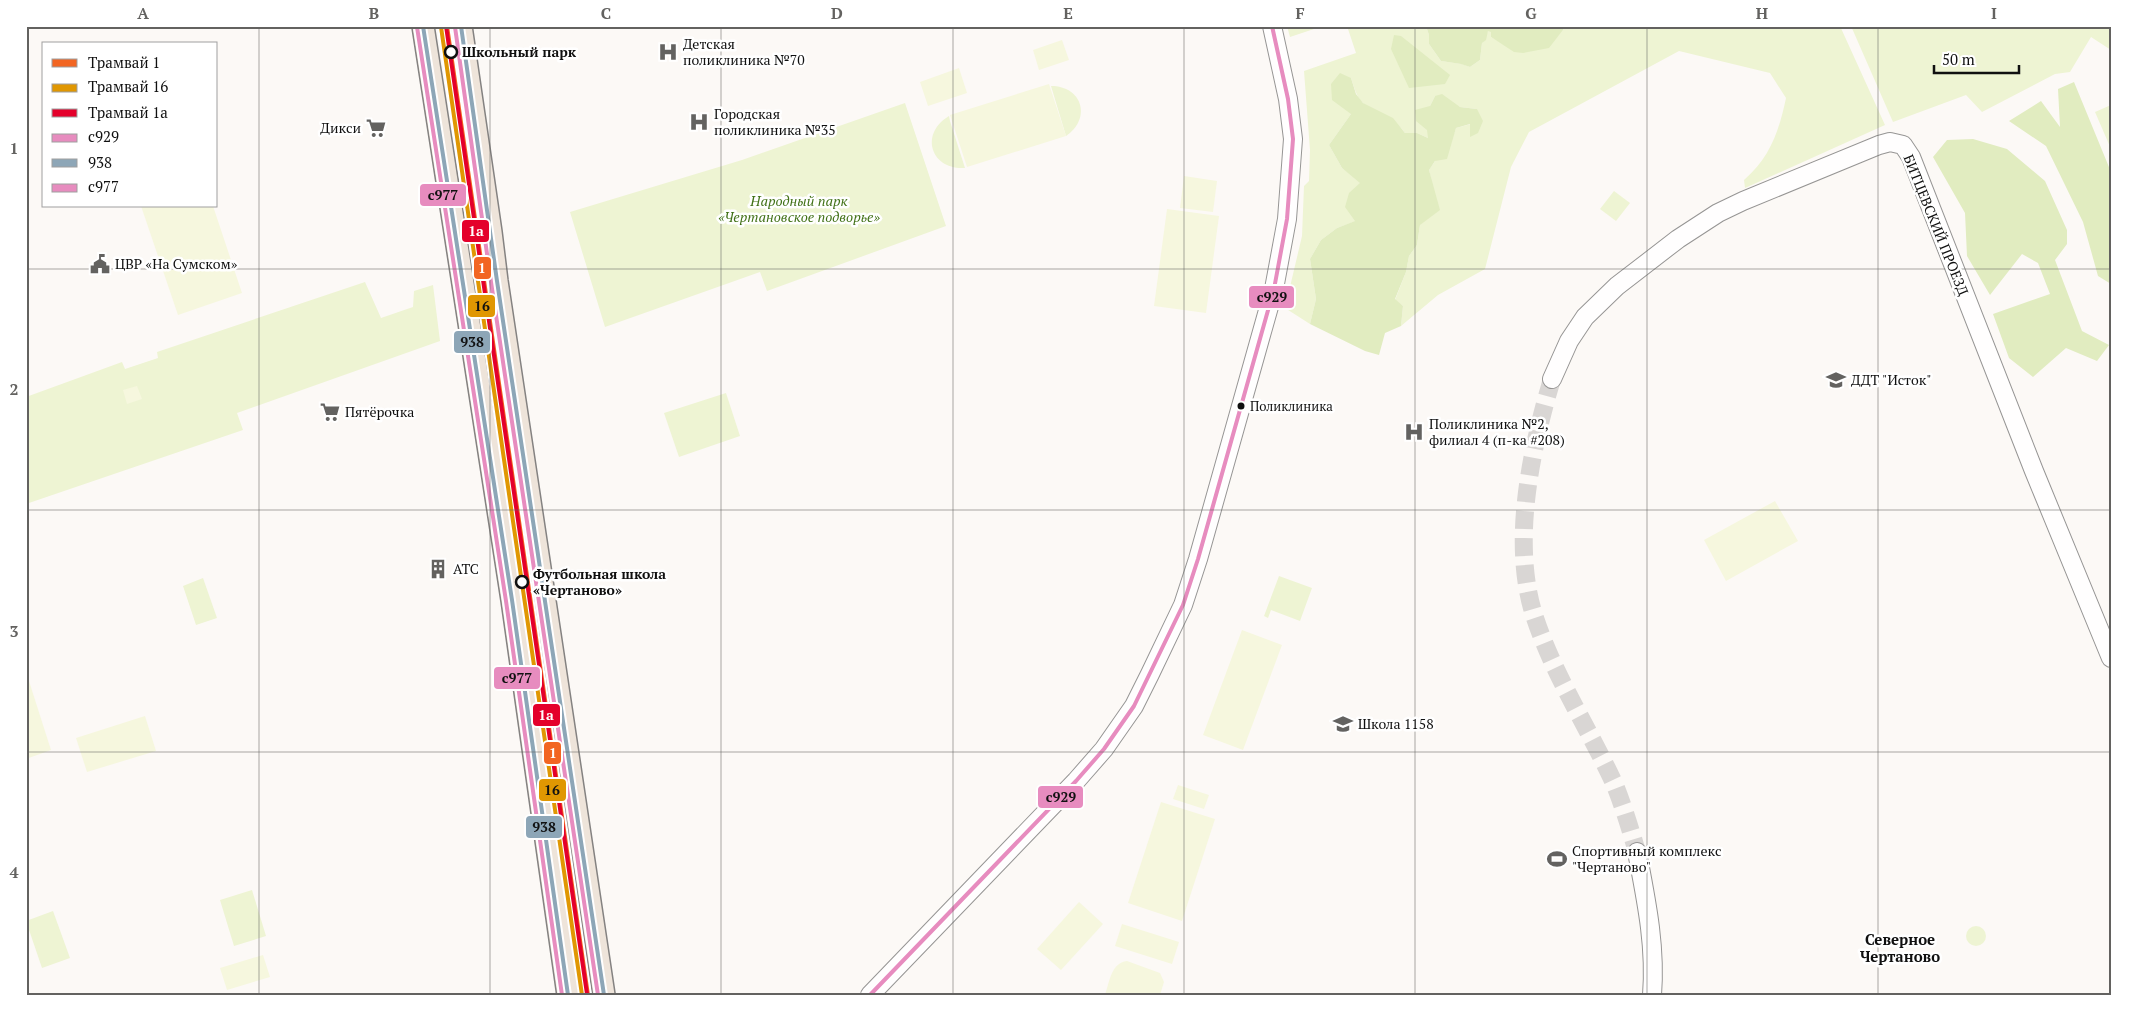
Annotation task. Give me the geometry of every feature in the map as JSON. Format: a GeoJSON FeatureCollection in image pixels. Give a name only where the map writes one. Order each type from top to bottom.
{"type":"FeatureCollection","features":[{"type":"Feature","properties":{"kind":"main road"},"geometry":{"type":"LineString","coordinates":[[424,26],[513,609],[568,995]]}},
{"type":"Feature","properties":{"kind":"main road"},"geometry":{"type":"LineString","coordinates":[[461,26],[495,270],[604,995]]}},
{"type":"Feature","properties":{"kind":"main road"},"geometry":{"type":"LineString","coordinates":[[461,274],[468,280],[478,281],[489,278],[495,270]]}},
{"type":"Feature","properties":{"kind":"main road"},"geometry":{"type":"LineString","coordinates":[[470,334],[472,328],[477,324],[490,321],[496,322],[506,335]]}},
{"type":"Feature","properties":{"kind":"street"},"geometry":{"type":"LineString","coordinates":[[870,995],[1091,766],[1134,706],[1183,605],[1198,559],[1266,319],[1287,219],[1293,139],[1288,99],[1272,26]]}},
{"type":"Feature","properties":{"kind":"street","name":"БИТЦЕВСКИЙ ПРОЕЗД"},"geometry":{"type":"LineString","coordinates":[[1552,379],[1568,341],[1585,317],[1634,272],[1696,226],[1742,201],[1879,145],[1890,142],[1903,145],[1911,158],[2027,454],[2111,658]]}},
{"type":"Feature","properties":{"kind":"street"},"geometry":{"type":"LineString","coordinates":[[1637,852],[1651,936],[1652,995]]}},
{"type":"Feature","properties":{"kind":"green space"},"geometry":{"type":"Polygon","coordinates":[[[1287,26],[1323,26],[1290,37],[1287,26]]]}},
{"type":"Feature","properties":{"kind":"green space"},"geometry":{"type":"Polygon","coordinates":[[[1347,26],[1426,26],[1429,44],[1441,61],[1470,67],[1480,60],[1482,43],[1488,31],[1491,31],[1491,37],[1505,45],[1563,30],[1566,26],[1840,26],[1885,125],[1745,188],[1744,180],[1761,163],[1772,143],[1786,98],[1770,73],[1679,51],[1529,132],[1511,167],[1485,269],[1438,295],[1401,326],[1403,306],[1395,300],[1406,272],[1409,256],[1417,245],[1420,225],[1433,189],[1429,170],[1454,135],[1456,128],[1471,124],[1470,137],[1477,109],[1460,107],[1435,96],[1430,106],[1428,138],[1417,133],[1405,133],[1391,120],[1361,101],[1351,78],[1351,114],[1329,145],[1342,168],[1361,182],[1356,221],[1337,228],[1321,240],[1310,259],[1316,299],[1310,324],[1285,308],[1302,236],[1304,186],[1309,181],[1310,150],[1304,71],[1356,53],[1347,26]]]}},
{"type":"Feature","properties":{"kind":"green space"},"geometry":{"type":"Polygon","coordinates":[[[1426,26],[1566,26],[1549,48],[1523,53],[1514,52],[1491,37],[1491,32],[1488,31],[1486,40],[1482,43],[1480,60],[1470,67],[1441,61],[1429,44],[1426,26]]]}},
{"type":"Feature","properties":{"kind":"green space"},"geometry":{"type":"Polygon","coordinates":[[[1851,26],[2111,26],[2111,50],[2091,37],[2070,72],[2055,74],[1982,112],[1966,95],[1893,122],[1851,26]]]}},
{"type":"Feature","properties":{"kind":"green space"},"geometry":{"type":"Polygon","coordinates":[[[1394,35],[1401,36],[1450,75],[1445,84],[1409,88],[1391,49],[1394,35]]]}},
{"type":"Feature","properties":{"kind":"green space"},"geometry":{"type":"Polygon","coordinates":[[[1062,40],[1069,60],[1039,70],[1033,50],[1062,40]]]}},
{"type":"Feature","properties":{"kind":"green space"},"geometry":{"type":"Polygon","coordinates":[[[959,68],[967,93],[928,106],[920,82],[959,68]]]}},
{"type":"Feature","properties":{"kind":"green space"},"geometry":{"type":"Polygon","coordinates":[[[1340,73],[1351,78],[1356,94],[1363,103],[1393,118],[1405,133],[1417,133],[1428,138],[1427,130],[1416,121],[1415,110],[1430,106],[1435,96],[1442,94],[1460,107],[1477,109],[1483,121],[1478,133],[1470,137],[1470,124],[1456,128],[1447,159],[1435,161],[1429,170],[1440,210],[1420,225],[1417,245],[1409,256],[1406,272],[1395,299],[1403,306],[1401,326],[1385,333],[1379,355],[1365,351],[1310,324],[1316,299],[1310,259],[1321,240],[1337,228],[1355,221],[1345,207],[1349,193],[1360,183],[1342,168],[1329,145],[1351,114],[1332,100],[1331,84],[1340,73]]]}},
{"type":"Feature","properties":{"kind":"green space"},"geometry":{"type":"Polygon","coordinates":[[[2074,82],[2111,172],[2111,284],[2098,276],[2083,222],[2046,146],[2009,121],[2041,101],[2060,127],[2058,89],[2074,82]]]}},
{"type":"Feature","properties":{"kind":"green space"},"geometry":{"type":"Polygon","coordinates":[[[1049,84],[1066,136],[967,167],[950,115],[1049,84]]]}},
{"type":"Feature","properties":{"kind":"green space"},"geometry":{"type":"Polygon","coordinates":[[[1051,86],[1062,87],[1070,91],[1080,104],[1079,121],[1066,136],[1051,86]]]}},
{"type":"Feature","properties":{"kind":"green space","name":"Народный парк «Чертановское подворье»"},"geometry":{"type":"Polygon","coordinates":[[[905,103],[946,226],[767,291],[760,272],[605,327],[570,212],[742,160],[905,103]]]}},
{"type":"Feature","properties":{"kind":"green space"},"geometry":{"type":"Polygon","coordinates":[[[2111,105],[2111,149],[2095,112],[2111,105]]]}},
{"type":"Feature","properties":{"kind":"green space"},"geometry":{"type":"Polygon","coordinates":[[[949,116],[965,168],[953,167],[944,163],[933,150],[934,132],[940,123],[949,116]]]}},
{"type":"Feature","properties":{"kind":"green space"},"geometry":{"type":"Polygon","coordinates":[[[1973,139],[2007,149],[2045,181],[2067,230],[2067,244],[2055,260],[2082,331],[2109,345],[2097,361],[2066,348],[2033,377],[2009,358],[1993,314],[2050,294],[2038,263],[2022,254],[1990,295],[1967,256],[1965,213],[1933,157],[1947,140],[1973,139]]]}},
{"type":"Feature","properties":{"kind":"green space"},"geometry":{"type":"Polygon","coordinates":[[[1184,176],[1217,181],[1213,212],[1180,208],[1184,176]]]}},
{"type":"Feature","properties":{"kind":"green space"},"geometry":{"type":"Polygon","coordinates":[[[1614,191],[1630,203],[1616,221],[1600,209],[1614,191]]]}},
{"type":"Feature","properties":{"kind":"green space"},"geometry":{"type":"Polygon","coordinates":[[[142,208],[214,208],[242,293],[178,315],[142,208]]]}},
{"type":"Feature","properties":{"kind":"green space"},"geometry":{"type":"Polygon","coordinates":[[[1167,209],[1219,216],[1206,313],[1154,306],[1167,209]]]}},
{"type":"Feature","properties":{"kind":"green space"},"geometry":{"type":"Polygon","coordinates":[[[365,282],[381,318],[413,307],[414,291],[433,285],[440,341],[237,413],[243,430],[26,504],[26,397],[122,362],[125,369],[158,358],[157,352],[365,282]]]}},
{"type":"Feature","properties":{"kind":"green space"},"geometry":{"type":"Polygon","coordinates":[[[137,386],[142,399],[127,404],[123,390],[137,386]]]}},
{"type":"Feature","properties":{"kind":"green space"},"geometry":{"type":"Polygon","coordinates":[[[726,393],[740,436],[679,457],[664,413],[726,393]]]}},
{"type":"Feature","properties":{"kind":"green space"},"geometry":{"type":"Polygon","coordinates":[[[1775,501],[1798,541],[1726,581],[1704,540],[1775,501]]]}},
{"type":"Feature","properties":{"kind":"green space"},"geometry":{"type":"Polygon","coordinates":[[[1279,576],[1312,588],[1300,621],[1271,610],[1268,618],[1264,616],[1279,576]]]}},
{"type":"Feature","properties":{"kind":"green space"},"geometry":{"type":"Polygon","coordinates":[[[203,578],[217,618],[196,625],[183,586],[203,578]]]}},
{"type":"Feature","properties":{"kind":"green space"},"geometry":{"type":"Polygon","coordinates":[[[1242,630],[1282,645],[1243,750],[1203,735],[1242,630]]]}},
{"type":"Feature","properties":{"kind":"green space"},"geometry":{"type":"Polygon","coordinates":[[[29,681],[51,750],[26,759],[26,682],[29,681]]]}},
{"type":"Feature","properties":{"kind":"green space"},"geometry":{"type":"Polygon","coordinates":[[[145,716],[156,751],[87,772],[76,738],[145,716]]]}},
{"type":"Feature","properties":{"kind":"green space"},"geometry":{"type":"Polygon","coordinates":[[[1178,785],[1209,795],[1204,809],[1173,799],[1178,785]]]}},
{"type":"Feature","properties":{"kind":"green space"},"geometry":{"type":"Polygon","coordinates":[[[1161,802],[1215,819],[1182,921],[1128,903],[1161,802]]]}},
{"type":"Feature","properties":{"kind":"green space"},"geometry":{"type":"Polygon","coordinates":[[[252,890],[266,936],[234,946],[220,900],[252,890]]]}},
{"type":"Feature","properties":{"kind":"green space"},"geometry":{"type":"Polygon","coordinates":[[[1079,902],[1103,924],[1061,970],[1037,949],[1079,902]]]}},
{"type":"Feature","properties":{"kind":"green space"},"geometry":{"type":"Polygon","coordinates":[[[53,911],[70,958],[42,968],[26,921],[53,911]]]}},
{"type":"Feature","properties":{"kind":"green space"},"geometry":{"type":"Polygon","coordinates":[[[1122,924],[1179,942],[1172,964],[1115,946],[1122,924]]]}},
{"type":"Feature","properties":{"kind":"green space"},"geometry":{"type":"Polygon","coordinates":[[[1972,926],[1980,926],[1986,932],[1986,940],[1980,946],[1972,946],[1966,940],[1966,932],[1972,926]]]}},
{"type":"Feature","properties":{"kind":"green space"},"geometry":{"type":"Polygon","coordinates":[[[263,955],[270,977],[227,990],[220,968],[263,955]]]}},
{"type":"Feature","properties":{"kind":"green space"},"geometry":{"type":"Polygon","coordinates":[[[1127,961],[1160,973],[1164,982],[1160,995],[1105,995],[1114,969],[1122,962],[1127,961]]]}},
{"type":"Feature","properties":{"kind":"tunnel"},"geometry":{"type":"LineString","coordinates":[[1552,379],[1537,436],[1526,496],[1524,557],[1527,587],[1542,637],[1561,679],[1614,783],[1637,852]]}},
{"type":"Feature","properties":{"kind":"tram line","name":"1а"},"geometry":{"type":"LineString","coordinates":[[446,26],[587,994]]}},
{"type":"Feature","properties":{"kind":"tram line","name":"1"},"geometry":{"type":"LineString","coordinates":[[447,26],[588,995]]}},
{"type":"Feature","properties":{"kind":"tram line","name":"16"},"geometry":{"type":"LineString","coordinates":[[441,27],[582,995]]}},
{"type":"Feature","properties":{"kind":"transit line","name":"938"},"geometry":{"type":"LineString","coordinates":[[423,26],[512,600],[568,995]]}},
{"type":"Feature","properties":{"kind":"transit line","name":"938"},"geometry":{"type":"LineString","coordinates":[[461,26],[497,281],[604,995]]}},
{"type":"Feature","properties":{"kind":"transit line","name":"с929"},"geometry":{"type":"LineString","coordinates":[[870,995],[1076,781],[1104,749],[1134,706],[1183,605],[1198,559],[1274,289],[1287,219],[1293,139],[1288,99],[1272,26]]}},
{"type":"Feature","properties":{"kind":"transit line","name":"с977"},"geometry":{"type":"LineString","coordinates":[[417,27],[506,601],[562,995]]}},
{"type":"Feature","properties":{"kind":"transit line","name":"с977"},"geometry":{"type":"LineString","coordinates":[[455,27],[491,282],[598,995]]}},
{"type":"Feature","properties":{"kind":"place","name":"Школьный парк"},"geometry":{"type":"Point","coordinates":[451,52]}},
{"type":"Feature","properties":{"kind":"place","name":"Детская поликлиника №70"},"geometry":{"type":"Point","coordinates":[668,52]}},
{"type":"Feature","properties":{"kind":"place","name":"Городская поликлиника №35"},"geometry":{"type":"Point","coordinates":[699,122]}},
{"type":"Feature","properties":{"kind":"place","name":"Дикси"},"geometry":{"type":"Point","coordinates":[376,128]}},
{"type":"Feature","properties":{"kind":"place","name":"ЦВР «На Сумском»"},"geometry":{"type":"Point","coordinates":[100,264]}},
{"type":"Feature","properties":{"kind":"place","name":"ДДТ \"Исток\""},"geometry":{"type":"Point","coordinates":[1836,380]}},
{"type":"Feature","properties":{"kind":"place","name":"Поликлиника"},"geometry":{"type":"Point","coordinates":[1241,406]}},
{"type":"Feature","properties":{"kind":"place","name":"Пятёрочка"},"geometry":{"type":"Point","coordinates":[330,412]}},
{"type":"Feature","properties":{"kind":"place","name":"Поликлиника №2, филиал 4 (п-ка #208)"},"geometry":{"type":"Point","coordinates":[1414,432]}},
{"type":"Feature","properties":{"kind":"place","name":"АТС"},"geometry":{"type":"Point","coordinates":[438,569]}},
{"type":"Feature","properties":{"kind":"place","name":"Футбольная школа «Чертаново»"},"geometry":{"type":"Point","coordinates":[522,582]}},
{"type":"Feature","properties":{"kind":"place","name":"Школа 1158"},"geometry":{"type":"Point","coordinates":[1343,724]}},
{"type":"Feature","properties":{"kind":"place","name":"Спортивный комплекс \"Чертаново\""},"geometry":{"type":"Point","coordinates":[1557,859]}},
{"type":"Feature","properties":{"kind":"district","name":"Северное Чертаново"},"geometry":{"type":"Point","coordinates":[1900,948]}}]}
